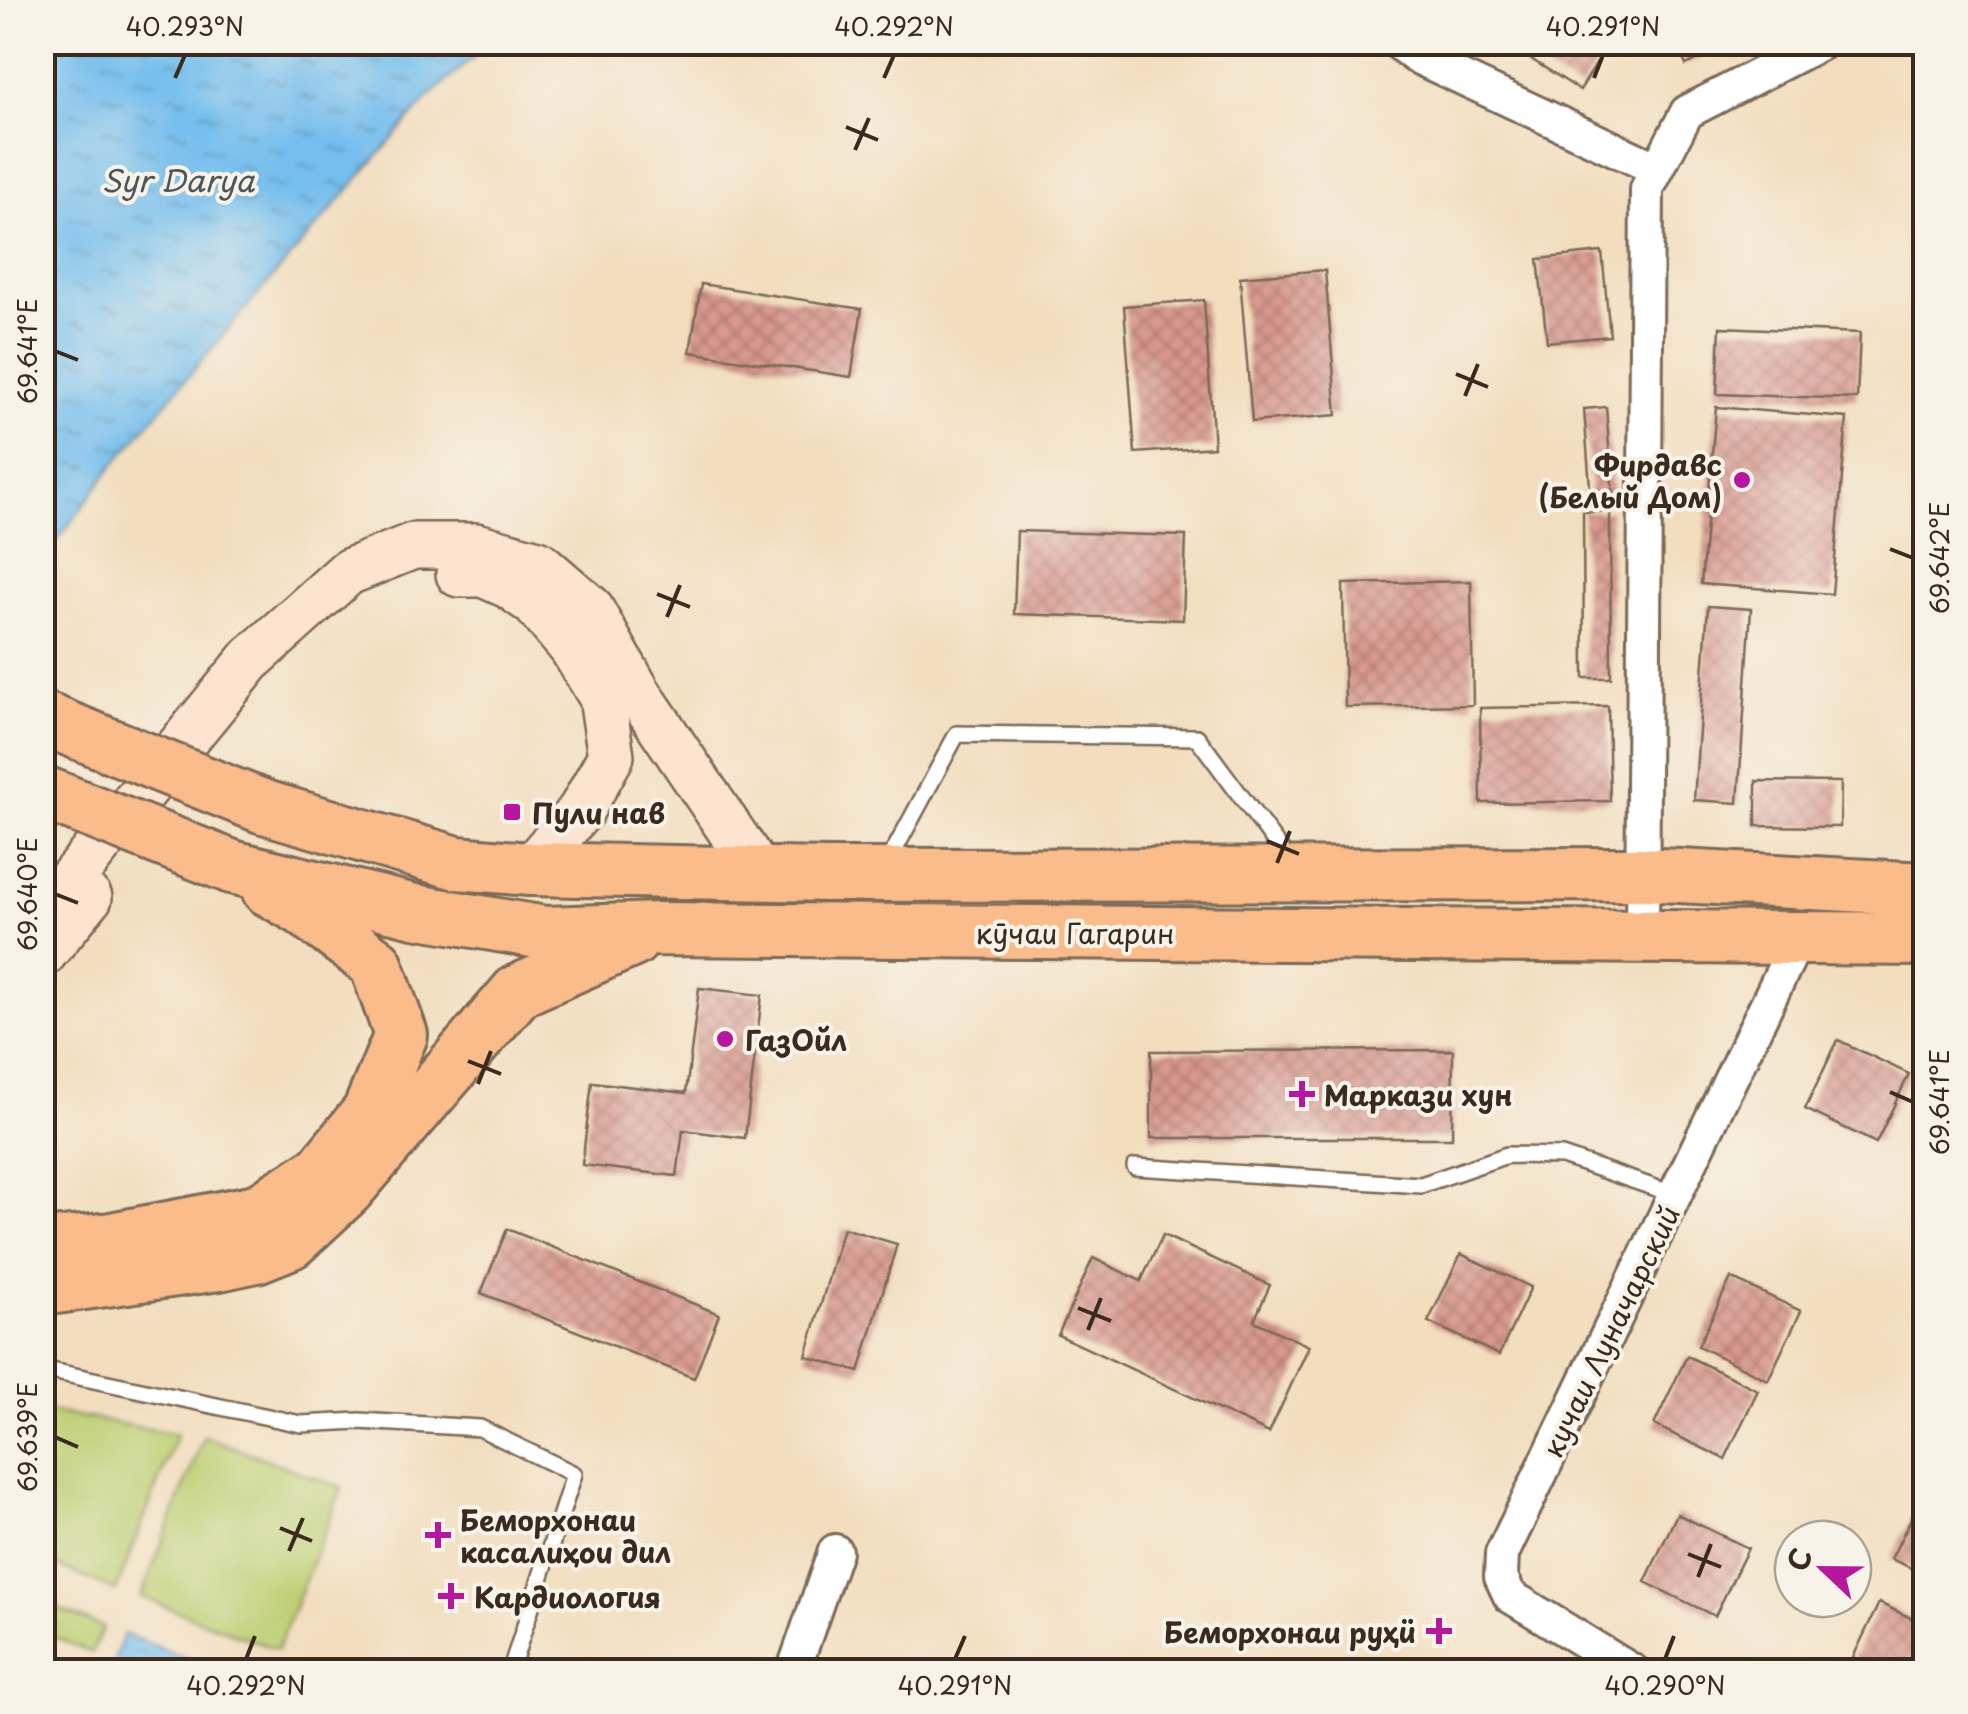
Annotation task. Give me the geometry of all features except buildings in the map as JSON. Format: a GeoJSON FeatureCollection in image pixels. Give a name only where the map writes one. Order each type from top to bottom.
{"type":"FeatureCollection","features":[{"type":"Feature","properties":{"kind":"highway"},"geometry":{"type":"LineString","coordinates":[[42,718],[264,807],[457,862],[530,869],[828,875],[1640,874],[1926,889]]}},
{"type":"Feature","properties":{"kind":"highway"},"geometry":{"type":"LineString","coordinates":[[42,792],[232,867],[302,909],[376,964],[400,1035],[369,1112],[321,1171],[257,1212],[110,1239],[42,1246]]}},
{"type":"Feature","properties":{"kind":"highway","name":"кӯчаи Гагарин"},"geometry":{"type":"LineString","coordinates":[[232,867],[415,911],[546,933],[658,929],[1926,939]]}},
{"type":"Feature","properties":{"kind":"highway"},"geometry":{"type":"LineString","coordinates":[[42,1288],[219,1264],[256,1256],[292,1242],[346,1191],[518,991],[658,929]]}},
{"type":"Feature","properties":{"kind":"main road"},"geometry":{"type":"LineString","coordinates":[[42,915],[252,658],[348,572],[412,546],[476,546],[538,563],[590,608],[638,694],[760,874]]}},
{"type":"Feature","properties":{"kind":"main road"},"geometry":{"type":"LineString","coordinates":[[42,955],[275,672],[362,598],[415,576],[484,574],[510,586],[535,604],[572,648],[602,697],[610,756],[581,810],[530,869]]}},
{"type":"Feature","properties":{"kind":"street"},"geometry":{"type":"LineString","coordinates":[[1398,42],[1416,56],[1657,169]]}},
{"type":"Feature","properties":{"kind":"street"},"geometry":{"type":"LineString","coordinates":[[1642,936],[1647,189],[1687,112],[1823,42]]}},
{"type":"Feature","properties":{"kind":"street","name":"кучаи Луначарский"},"geometry":{"type":"LineString","coordinates":[[1634,1672],[1510,1596],[1501,1577],[1502,1554],[1799,937]]}},
{"type":"Feature","properties":{"kind":"street"},"geometry":{"type":"LineString","coordinates":[[793,1672],[835,1551]]}},
{"type":"Feature","properties":{"kind":"lane"},"geometry":{"type":"LineString","coordinates":[[883,873],[957,734],[1197,737],[1298,872]]}},
{"type":"Feature","properties":{"kind":"lane"},"geometry":{"type":"LineString","coordinates":[[1135,1167],[1421,1185],[1507,1155],[1562,1156],[1676,1195]]}},
{"type":"Feature","properties":{"kind":"lane"},"geometry":{"type":"LineString","coordinates":[[42,1368],[301,1424],[359,1420],[480,1428],[574,1474],[510,1672]]}},
{"type":"Feature","properties":{"kind":"green space"},"geometry":{"type":"Polygon","coordinates":[[[43,1410],[177,1434],[116,1591],[43,1560],[43,1410]]]}},
{"type":"Feature","properties":{"kind":"green space"},"geometry":{"type":"Polygon","coordinates":[[[204,1436],[342,1488],[277,1650],[141,1597],[204,1436]]]}},
{"type":"Feature","properties":{"kind":"green space"},"geometry":{"type":"Polygon","coordinates":[[[43,1603],[103,1627],[92,1653],[43,1633],[43,1603]]]}},
{"type":"Feature","properties":{"kind":"water","name":"Syr Darya"},"geometry":{"type":"Polygon","coordinates":[[[43,42],[490,43],[429,97],[242,313],[112,467],[43,560],[43,42]]]}},
{"type":"Feature","properties":{"kind":"water"},"geometry":{"type":"Polygon","coordinates":[[[124,1634],[191,1660],[186,1671],[143,1671],[114,1660],[124,1634]]]}},
{"type":"Feature","properties":{"kind":"place","name":"Фирдавс (Белый Дом)"},"geometry":{"type":"Point","coordinates":[1742,480]}},
{"type":"Feature","properties":{"kind":"place","name":"Пули нав"},"geometry":{"type":"Point","coordinates":[512,812]}},
{"type":"Feature","properties":{"kind":"place","name":"ГазОйл"},"geometry":{"type":"Point","coordinates":[725,1039]}},
{"type":"Feature","properties":{"kind":"place","name":"Маркази хун"},"geometry":{"type":"Point","coordinates":[1302,1094]}},
{"type":"Feature","properties":{"kind":"place","name":"Беморхонаи касалиҳои дил"},"geometry":{"type":"Point","coordinates":[438,1535]}},
{"type":"Feature","properties":{"kind":"place","name":"Кардиология"},"geometry":{"type":"Point","coordinates":[451,1596]}},
{"type":"Feature","properties":{"kind":"place","name":"Беморхонаи руҳӣ"},"geometry":{"type":"Point","coordinates":[1439,1631]}}]}
